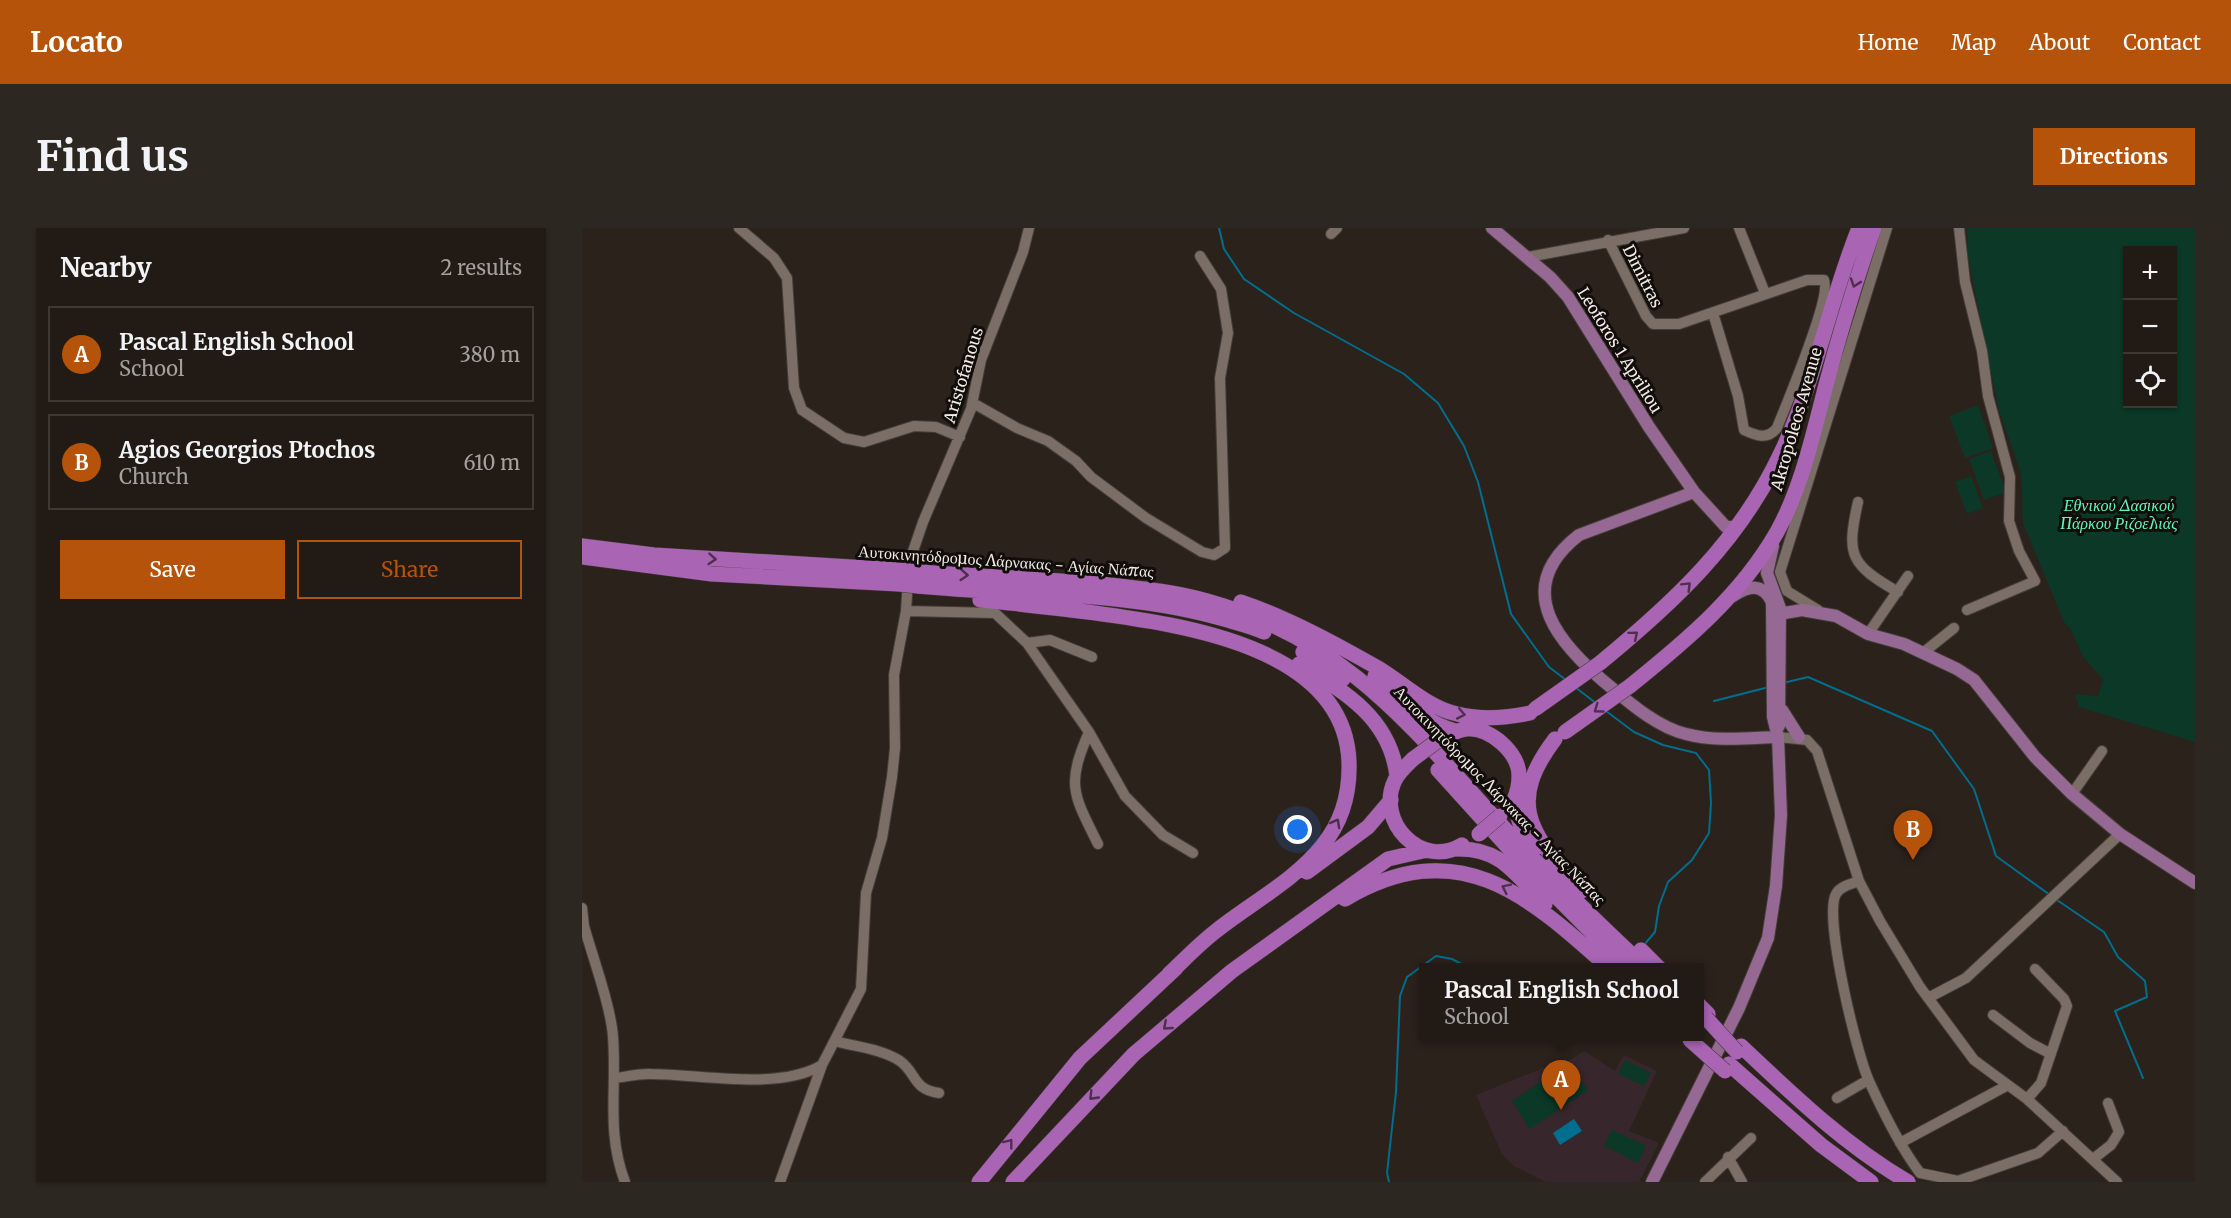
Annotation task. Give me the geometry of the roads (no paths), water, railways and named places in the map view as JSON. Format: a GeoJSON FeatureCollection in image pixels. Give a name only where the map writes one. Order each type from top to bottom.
{"type":"FeatureCollection","features":[{"type":"Feature","properties":{"kind":"highway","name":"Akropoleos Avenue"},"geometry":{"type":"LineString","coordinates":[[1484,731],[1509,727],[1600,663],[1667,606],[1707,566],[1742,522],[1781,454],[1798,411],[1846,261],[1859,228]]}},
{"type":"Feature","properties":{"kind":"highway","name":"Akropoleos Avenue"},"geometry":{"type":"LineString","coordinates":[[1518,784],[1528,759],[1630,686],[1727,601],[1759,561],[1778,531],[1803,470],[1848,305],[1874,228]]}},
{"type":"Feature","properties":{"kind":"highway","name":"Αυτοκινητόδρομος Λάρνακας - Αγίας Νάπας"},"geometry":{"type":"LineString","coordinates":[[582,546],[909,580],[1009,578],[1157,590],[1207,601],[1262,620],[1328,655],[1360,678],[1403,716],[1521,846],[1651,963]]}},
{"type":"Feature","properties":{"kind":"highway"},"geometry":{"type":"LineString","coordinates":[[582,557],[757,581],[909,580],[1008,602],[1150,620],[1200,631],[1252,648],[1287,666],[1307,680],[1334,711],[1349,753],[1350,775],[1348,795],[1335,827],[1323,846],[1303,866],[1214,932],[1080,1058],[979,1182]]}},
{"type":"Feature","properties":{"kind":"highway"},"geometry":{"type":"LineString","coordinates":[[1009,578],[1054,574],[1159,580],[1209,591],[1267,611],[1377,668],[1436,706],[1455,714],[1501,717],[1532,711]]}},
{"type":"Feature","properties":{"kind":"highway","name":"Αυτοκινητόδρομος Λάρνακας - Αγίας Νάπας"},"geometry":{"type":"LineString","coordinates":[[909,580],[936,588],[1079,595],[1154,603],[1248,626],[1287,642],[1354,686],[1396,723],[1515,855],[1622,963]]}},
{"type":"Feature","properties":{"kind":"highway"},"geometry":{"type":"LineString","coordinates":[[936,588],[1150,613],[1203,624],[1252,642],[1292,659],[1362,707],[1386,735],[1393,749],[1397,776]]}},
{"type":"Feature","properties":{"kind":"highway"},"geometry":{"type":"LineString","coordinates":[[1336,646],[1420,715],[1441,727],[1455,731]]}},
{"type":"Feature","properties":{"kind":"highway"},"geometry":{"type":"LineString","coordinates":[[1427,850],[1407,840],[1396,827],[1390,811],[1390,800],[1397,776],[1413,759],[1455,731],[1467,729],[1484,731],[1507,748],[1518,784],[1515,809],[1523,832],[1651,963]]}},
{"type":"Feature","properties":{"kind":"highway"},"geometry":{"type":"LineString","coordinates":[[1560,736],[1534,770],[1527,802],[1539,840],[1580,892]]}},
{"type":"Feature","properties":{"kind":"highway"},"geometry":{"type":"LineString","coordinates":[[1455,849],[1479,834],[1500,816],[1514,801],[1518,784]]}},
{"type":"Feature","properties":{"kind":"highway"},"geometry":{"type":"LineString","coordinates":[[1169,974],[1352,840],[1390,800]]}},
{"type":"Feature","properties":{"kind":"highway"},"geometry":{"type":"LineString","coordinates":[[1013,1182],[1120,1068],[1199,999],[1232,971],[1388,859],[1427,850],[1476,848],[1500,860],[1605,963]]}},
{"type":"Feature","properties":{"kind":"highway"},"geometry":{"type":"LineString","coordinates":[[1199,999],[1363,888],[1403,873],[1435,870],[1473,874],[1508,887],[1605,963]]}},
{"type":"Feature","properties":{"kind":"highway"},"geometry":{"type":"LineString","coordinates":[[1704,1027],[1816,1150],[1862,1182]]}},
{"type":"Feature","properties":{"kind":"highway"},"geometry":{"type":"LineString","coordinates":[[1704,1027],[1821,1145],[1871,1182]]}},
{"type":"Feature","properties":{"kind":"highway"},"geometry":{"type":"LineString","coordinates":[[1733,1058],[1828,1136],[1872,1168],[1896,1182]]}},
{"type":"Feature","properties":{"kind":"highway"},"geometry":{"type":"LineString","coordinates":[[1733,1058],[1874,1162],[1908,1182]]}},
{"type":"Feature","properties":{"kind":"main road","name":"Leoforos 1 Apriliou"},"geometry":{"type":"LineString","coordinates":[[1492,228],[1528,257],[1568,297],[1649,427],[1704,504],[1726,527],[1735,527],[1742,522]]}},
{"type":"Feature","properties":{"kind":"main road"},"geometry":{"type":"LineString","coordinates":[[1694,492],[1579,534],[1566,545],[1553,561],[1547,579],[1545,593],[1550,620],[1566,647],[1585,665],[1624,698],[1670,728],[1686,734],[1716,739],[1778,737]]}},
{"type":"Feature","properties":{"kind":"main road","name":"Leoforos 1 Apriliou"},"geometry":{"type":"LineString","coordinates":[[1704,504],[1717,527],[1719,538],[1707,566]]}},
{"type":"Feature","properties":{"kind":"main road"},"geometry":{"type":"LineString","coordinates":[[1778,531],[1768,562],[1767,573],[1779,601],[1777,685],[1773,717],[1778,737]]}},
{"type":"Feature","properties":{"kind":"main road"},"geometry":{"type":"LineString","coordinates":[[1727,601],[1745,588],[1759,588],[1769,596],[1777,614]]}},
{"type":"Feature","properties":{"kind":"main road"},"geometry":{"type":"LineString","coordinates":[[1777,614],[1802,610],[1819,611],[1836,616],[1868,634],[1924,652],[1974,680],[2035,757],[2072,794],[2120,834],[2195,882]]}},
{"type":"Feature","properties":{"kind":"main road"},"geometry":{"type":"LineString","coordinates":[[1652,1182],[1738,1008],[1768,938],[1780,848],[1778,737],[1781,709],[1777,685]]}},
{"type":"Feature","properties":{"kind":"main road"},"geometry":{"type":"LineString","coordinates":[[1781,709],[1799,737]]}},
{"type":"Feature","properties":{"kind":"street"},"geometry":{"type":"LineString","coordinates":[[739,228],[774,258],[787,278],[794,388],[802,410],[844,438],[864,442],[914,426],[936,427],[960,437]]}},
{"type":"Feature","properties":{"kind":"street","name":"Aristofanous"},"geometry":{"type":"LineString","coordinates":[[780,1182],[822,1065],[861,989],[866,893],[882,838],[892,777],[895,748],[894,675],[906,611],[909,580],[923,522],[973,403],[981,360],[1023,252],[1029,228]]}},
{"type":"Feature","properties":{"kind":"street"},"geometry":{"type":"LineString","coordinates":[[1528,257],[1638,232],[1684,228]]}},
{"type":"Feature","properties":{"kind":"street"},"geometry":{"type":"LineString","coordinates":[[1739,228],[1765,293]]}},
{"type":"Feature","properties":{"kind":"street"},"geometry":{"type":"LineString","coordinates":[[1846,261],[1854,228]]}},
{"type":"Feature","properties":{"kind":"street"},"geometry":{"type":"LineString","coordinates":[[1819,611],[1787,591],[1780,572],[1887,228]]}},
{"type":"Feature","properties":{"kind":"street"},"geometry":{"type":"LineString","coordinates":[[1959,228],[1965,282],[1982,351],[1988,396],[2010,477],[2009,521],[2019,551],[2035,581],[1967,610]]}},
{"type":"Feature","properties":{"kind":"street","name":"Dimitras"},"geometry":{"type":"LineString","coordinates":[[1608,240],[1646,316],[1653,324],[1679,324],[1713,313]]}},
{"type":"Feature","properties":{"kind":"street"},"geometry":{"type":"LineString","coordinates":[[973,403],[1017,428],[1048,441],[1146,518],[1202,552],[1214,555],[1225,548],[1220,378],[1228,333],[1221,289],[1200,256]]}},
{"type":"Feature","properties":{"kind":"street"},"geometry":{"type":"LineString","coordinates":[[1807,280],[1824,280],[1826,286],[1820,312],[1777,428],[1770,435],[1760,436],[1744,430],[1738,396],[1713,313],[1765,293],[1807,280]]}},
{"type":"Feature","properties":{"kind":"street"},"geometry":{"type":"LineString","coordinates":[[1858,502],[1851,531],[1854,557],[1863,571],[1898,592]]}},
{"type":"Feature","properties":{"kind":"street"},"geometry":{"type":"LineString","coordinates":[[1868,634],[1908,576]]}},
{"type":"Feature","properties":{"kind":"street"},"geometry":{"type":"LineString","coordinates":[[906,611],[995,613],[1027,643],[1089,732],[1125,796],[1163,835],[1193,853]]}},
{"type":"Feature","properties":{"kind":"street"},"geometry":{"type":"LineString","coordinates":[[1924,652],[1954,628]]}},
{"type":"Feature","properties":{"kind":"street"},"geometry":{"type":"LineString","coordinates":[[1027,643],[1050,640],[1092,657]]}},
{"type":"Feature","properties":{"kind":"street"},"geometry":{"type":"LineString","coordinates":[[1089,732],[1075,765],[1074,783],[1082,812],[1098,843]]}},
{"type":"Feature","properties":{"kind":"street"},"geometry":{"type":"LineString","coordinates":[[1778,737],[1799,737],[1807,740],[1817,752],[1859,881],[1880,921],[1928,998],[1974,1059],[2027,1099],[2117,1182]]}},
{"type":"Feature","properties":{"kind":"street"},"geometry":{"type":"LineString","coordinates":[[2072,794],[2102,751]]}},
{"type":"Feature","properties":{"kind":"street"},"geometry":{"type":"LineString","coordinates":[[1928,998],[1966,978],[2120,834]]}},
{"type":"Feature","properties":{"kind":"street"},"geometry":{"type":"LineString","coordinates":[[1859,881],[1842,887],[1835,895],[1834,935],[1857,1045],[1868,1080],[1900,1143],[1920,1173],[1958,1181],[1968,1180],[2038,1153],[2063,1131]]}},
{"type":"Feature","properties":{"kind":"street"},"geometry":{"type":"LineString","coordinates":[[582,908],[584,926],[613,1034],[612,1113],[616,1157],[625,1182]]}},
{"type":"Feature","properties":{"kind":"street"},"geometry":{"type":"LineString","coordinates":[[2027,1099],[2041,1083],[2067,1006],[2064,999],[2035,969]]}},
{"type":"Feature","properties":{"kind":"street"},"geometry":{"type":"LineString","coordinates":[[1993,1016],[2030,1043],[2051,1054]]}},
{"type":"Feature","properties":{"kind":"street"},"geometry":{"type":"LineString","coordinates":[[835,1041],[901,1061],[914,1082],[928,1092],[939,1093]]}},
{"type":"Feature","properties":{"kind":"street"},"geometry":{"type":"LineString","coordinates":[[614,1078],[650,1073],[754,1079],[787,1077],[811,1072],[822,1065]]}},
{"type":"Feature","properties":{"kind":"street"},"geometry":{"type":"LineString","coordinates":[[1837,1098],[1868,1080]]}},
{"type":"Feature","properties":{"kind":"street"},"geometry":{"type":"LineString","coordinates":[[1900,1143],[2008,1085]]}},
{"type":"Feature","properties":{"kind":"street"},"geometry":{"type":"LineString","coordinates":[[2093,1159],[2111,1145],[2119,1132],[2108,1103]]}},
{"type":"Feature","properties":{"kind":"street"},"geometry":{"type":"LineString","coordinates":[[1705,1182],[1728,1157],[1751,1138]]}},
{"type":"Feature","properties":{"kind":"street"},"geometry":{"type":"LineString","coordinates":[[1728,1157],[1742,1182]]}},
{"type":"Feature","properties":{"kind":"water"},"geometry":{"type":"Polygon","coordinates":[[[1574,1119],[1582,1131],[1560,1145],[1553,1133],[1574,1119]]]}},
{"type":"Feature","properties":{"kind":"waterway"},"geometry":{"type":"LineString","coordinates":[[1219,228],[1224,249],[1244,279],[1294,313],[1404,374],[1438,403],[1464,446],[1478,482],[1511,614],[1549,667],[1566,680]]}},
{"type":"Feature","properties":{"kind":"waterway"},"geometry":{"type":"LineString","coordinates":[[1783,683],[1808,677],[1932,731],[1974,789],[1996,856],[2050,895]]}},
{"type":"Feature","properties":{"kind":"waterway"},"geometry":{"type":"LineString","coordinates":[[1575,687],[1597,704]]}},
{"type":"Feature","properties":{"kind":"waterway"},"geometry":{"type":"LineString","coordinates":[[1714,701],[1769,687]]}},
{"type":"Feature","properties":{"kind":"waterway"},"geometry":{"type":"LineString","coordinates":[[1606,711],[1634,732],[1663,745],[1696,753],[1709,770],[1711,803],[1709,833],[1692,860],[1668,882],[1659,906],[1655,932],[1644,945]]}},
{"type":"Feature","properties":{"kind":"waterway"},"geometry":{"type":"LineString","coordinates":[[2057,900],[2104,932],[2118,957],[2145,981],[2147,997],[2115,1011],[2143,1078]]}},
{"type":"Feature","properties":{"kind":"waterway"},"geometry":{"type":"LineString","coordinates":[[1426,963],[1436,956],[1460,963]]}},
{"type":"Feature","properties":{"kind":"waterway"},"geometry":{"type":"LineString","coordinates":[[1389,1182],[1387,1173],[1396,1092],[1400,996],[1407,977],[1419,968]]}},
{"type":"Feature","properties":{"kind":"place","name":"Agios Georgios Ptochos"},"geometry":{"type":"Point","coordinates":[1913,860]}},
{"type":"Feature","properties":{"kind":"place","name":"Pascal English School"},"geometry":{"type":"Point","coordinates":[1561,1110]}},
{"type":"Feature","properties":{"kind":"park label","name":"Εθνικού Δασικού Πάρκου Ριζοελιάς"},"geometry":{"type":"Point","coordinates":[2119,514]}}]}
